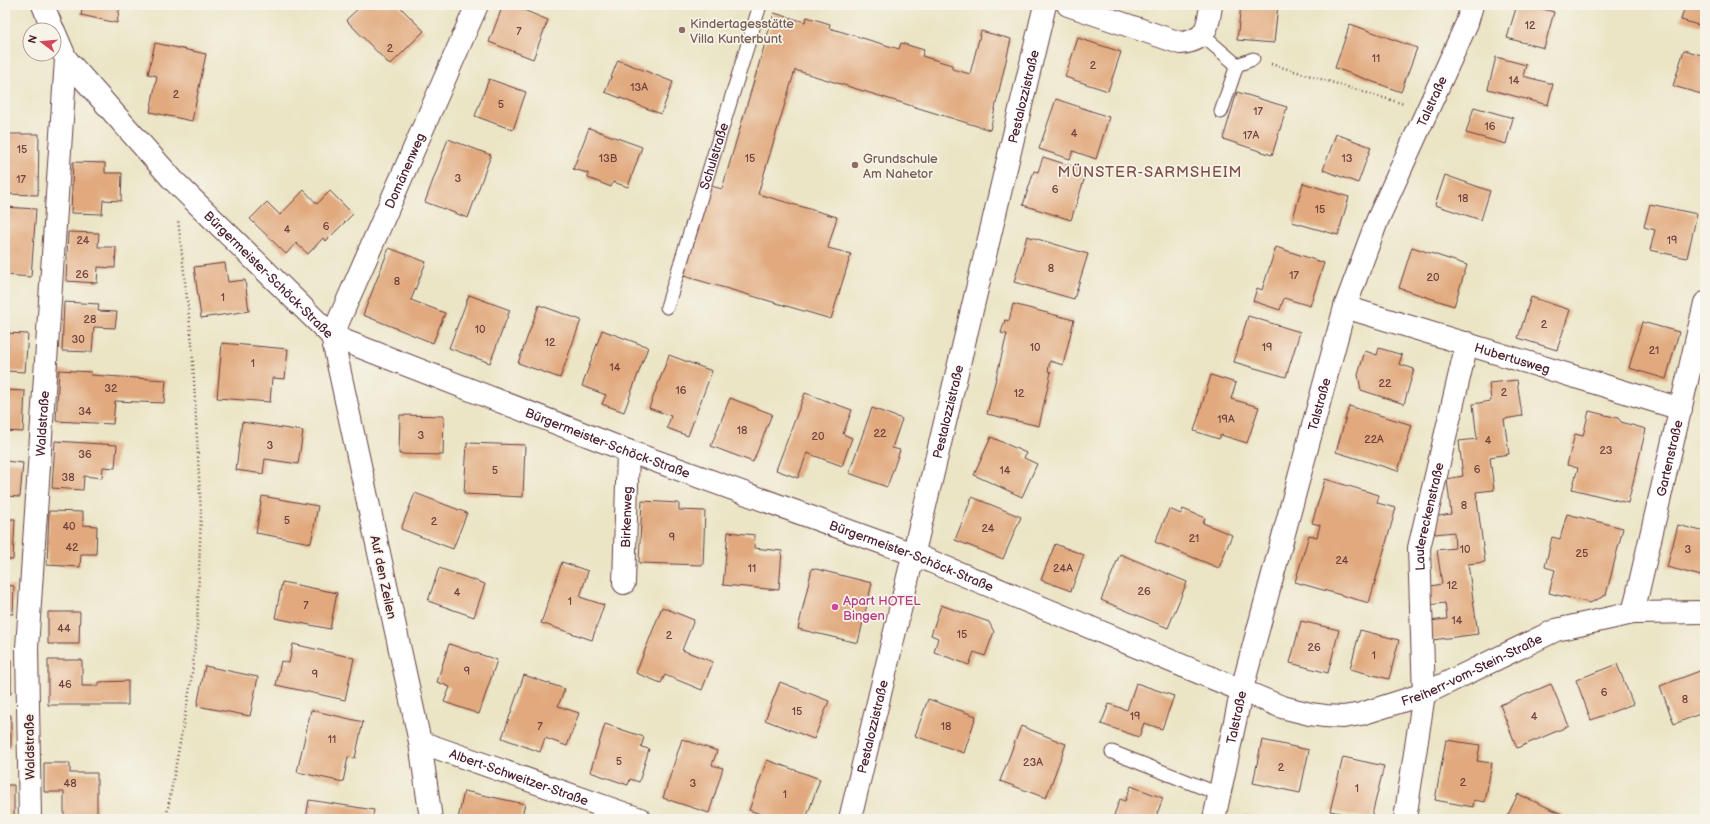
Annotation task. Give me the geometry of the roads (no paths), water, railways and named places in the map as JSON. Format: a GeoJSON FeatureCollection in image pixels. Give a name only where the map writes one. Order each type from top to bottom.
{"type":"FeatureCollection","features":[{"type":"Feature","properties":{"kind":"street","name":"Domänenweg"},"geometry":{"type":"LineString","coordinates":[[332,336],[477,5]]}},
{"type":"Feature","properties":{"kind":"street","name":"Pestalozzistraße"},"geometry":{"type":"LineString","coordinates":[[850,819],[1045,5]]}},
{"type":"Feature","properties":{"kind":"street"},"geometry":{"type":"LineString","coordinates":[[1068,5],[1180,42],[1192,42],[1202,35],[1208,25],[1211,5]]}},
{"type":"Feature","properties":{"kind":"street","name":"Talstraße"},"geometry":{"type":"LineString","coordinates":[[1214,819],[1242,689],[1345,307],[1377,221],[1466,23],[1472,5]]}},
{"type":"Feature","properties":{"kind":"street","name":"Waldstraße"},"geometry":{"type":"LineString","coordinates":[[43,6],[50,22]]}},
{"type":"Feature","properties":{"kind":"street","name":"Waldstraße"},"geometry":{"type":"LineString","coordinates":[[30,819],[28,648],[66,59],[62,50]]}},
{"type":"Feature","properties":{"kind":"street","name":"Bürgermeister-Schöck-Straße"},"geometry":{"type":"LineString","coordinates":[[66,59],[173,180],[332,336],[628,451],[913,554],[1242,689]]}},
{"type":"Feature","properties":{"kind":"street","name":"Gartenstraße"},"geometry":{"type":"LineString","coordinates":[[1633,613],[1705,303]]}},
{"type":"Feature","properties":{"kind":"street","name":"Hubertusweg"},"geometry":{"type":"LineString","coordinates":[[1345,307],[1681,409]]}},
{"type":"Feature","properties":{"kind":"street","name":"Auf den Zeilen"},"geometry":{"type":"LineString","coordinates":[[332,336],[420,742],[430,819]]}},
{"type":"Feature","properties":{"kind":"street","name":"Lautereckenstraße"},"geometry":{"type":"LineString","coordinates":[[1405,819],[1424,694],[1419,548],[1467,343]]}},
{"type":"Feature","properties":{"kind":"street","name":"Birkenweg"},"geometry":{"type":"LineString","coordinates":[[624,582],[628,451]]}},
{"type":"Feature","properties":{"kind":"street","name":"Freiherr-vom-Stein-Straße"},"geometry":{"type":"LineString","coordinates":[[1242,689],[1289,709],[1310,714],[1344,717],[1361,714],[1424,694],[1556,630],[1633,613],[1705,612]]}},
{"type":"Feature","properties":{"kind":"street","name":"Albert-Schweitzer-Straße"},"geometry":{"type":"LineString","coordinates":[[420,742],[640,819]]}},
{"type":"Feature","properties":{"kind":"lane","name":"Schulstraße"},"geometry":{"type":"LineString","coordinates":[[666,307],[760,5]]}},
{"type":"Feature","properties":{"kind":"lane"},"geometry":{"type":"LineString","coordinates":[[1202,35],[1237,65]]}},
{"type":"Feature","properties":{"kind":"lane"},"geometry":{"type":"LineString","coordinates":[[1237,65],[1253,59]]}},
{"type":"Feature","properties":{"kind":"lane"},"geometry":{"type":"LineString","coordinates":[[1221,112],[1237,65]]}},
{"type":"Feature","properties":{"kind":"lane"},"geometry":{"type":"LineString","coordinates":[[1112,752],[1219,794]]}},
{"type":"Feature","properties":{"kind":"place","name":"Kindertagesstätte Villa Kunterbunt"},"geometry":{"type":"Point","coordinates":[682,30]}},
{"type":"Feature","properties":{"kind":"place","name":"Grundschule Am Nahetor"},"geometry":{"type":"Point","coordinates":[855,165]}},
{"type":"Feature","properties":{"kind":"place","name":"Apart HOTEL Bingen"},"geometry":{"type":"Point","coordinates":[835,607]}},
{"type":"Feature","properties":{"kind":"district","name":"MÜNSTER-SARMSHEIM"},"geometry":{"type":"Point","coordinates":[1150,172]}}]}
